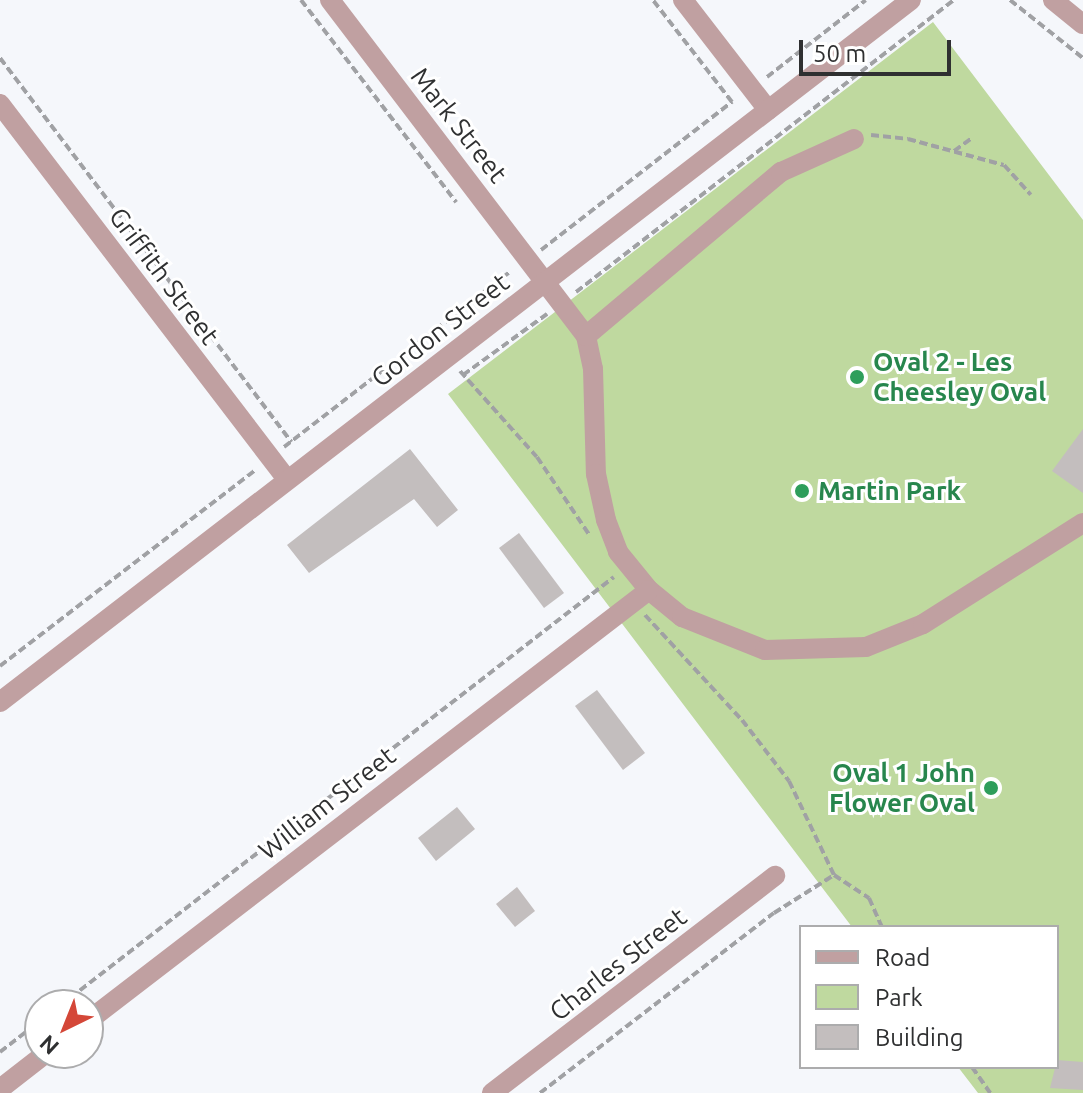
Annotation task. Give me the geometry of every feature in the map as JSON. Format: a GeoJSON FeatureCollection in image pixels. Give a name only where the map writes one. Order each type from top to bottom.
{"type":"FeatureCollection","features":[{"type":"Feature","properties":{"kind":"street","name":"Mark Street"},"geometry":{"type":"LineString","coordinates":[[330,0],[586,336]]}},
{"type":"Feature","properties":{"kind":"street","name":"Gordon Street"},"geometry":{"type":"LineString","coordinates":[[0,702],[911,0]]}},
{"type":"Feature","properties":{"kind":"street"},"geometry":{"type":"LineString","coordinates":[[1053,0],[1083,24]]}},
{"type":"Feature","properties":{"kind":"street"},"geometry":{"type":"LineString","coordinates":[[694,4],[768,110]]}},
{"type":"Feature","properties":{"kind":"street","name":"Griffith Street"},"geometry":{"type":"LineString","coordinates":[[0,104],[287,480]]}},
{"type":"Feature","properties":{"kind":"street"},"geometry":{"type":"LineString","coordinates":[[854,139],[781,172],[586,336],[593,369],[596,474],[606,520],[618,552],[641,596],[744,645],[786,652],[866,647],[923,624],[1083,523]]}},
{"type":"Feature","properties":{"kind":"street","name":"William Street"},"geometry":{"type":"LineString","coordinates":[[104,1009],[641,596]]}},
{"type":"Feature","properties":{"kind":"street","name":"Charles Street"},"geometry":{"type":"LineString","coordinates":[[492,1093],[775,876]]}},
{"type":"Feature","properties":{"kind":"street"},"geometry":{"type":"LineString","coordinates":[[0,1089],[26,1069]]}},
{"type":"Feature","properties":{"kind":"path"},"geometry":{"type":"LineString","coordinates":[[301,0],[463,211]]}},
{"type":"Feature","properties":{"kind":"path"},"geometry":{"type":"LineString","coordinates":[[653,0],[732,102]]}},
{"type":"Feature","properties":{"kind":"path"},"geometry":{"type":"LineString","coordinates":[[0,666],[866,0]]}},
{"type":"Feature","properties":{"kind":"path"},"geometry":{"type":"LineString","coordinates":[[463,375],[563,302],[954,0]]}},
{"type":"Feature","properties":{"kind":"path"},"geometry":{"type":"LineString","coordinates":[[1010,0],[1083,58]]}},
{"type":"Feature","properties":{"kind":"path"},"geometry":{"type":"LineString","coordinates":[[0,58],[291,442]]}},
{"type":"Feature","properties":{"kind":"path"},"geometry":{"type":"LineString","coordinates":[[854,139],[872,134],[1004,165],[1031,195]]}},
{"type":"Feature","properties":{"kind":"path"},"geometry":{"type":"LineString","coordinates":[[954,151],[972,138]]}},
{"type":"Feature","properties":{"kind":"path"},"geometry":{"type":"LineString","coordinates":[[501,261],[511,273]]}},
{"type":"Feature","properties":{"kind":"path"},"geometry":{"type":"LineString","coordinates":[[449,356],[537,457],[598,549]]}},
{"type":"Feature","properties":{"kind":"path"},"geometry":{"type":"LineString","coordinates":[[607,563],[616,576],[641,596],[789,781],[834,875],[869,898],[881,925]]}},
{"type":"Feature","properties":{"kind":"path"},"geometry":{"type":"LineString","coordinates":[[82,989],[616,576]]}},
{"type":"Feature","properties":{"kind":"path"},"geometry":{"type":"LineString","coordinates":[[540,1093],[774,913],[834,875]]}},
{"type":"Feature","properties":{"kind":"path"},"geometry":{"type":"LineString","coordinates":[[0,1052],[24,1033]]}},
{"type":"Feature","properties":{"kind":"path"},"geometry":{"type":"LineString","coordinates":[[973,1069],[990,1093]]}},
{"type":"Feature","properties":{"kind":"green space","name":"Martin Park"},"geometry":{"type":"Polygon","coordinates":[[[933,22],[1083,220],[1083,1093],[978,1093],[960,1069],[1059,1069],[1059,925],[850,925],[448,394],[933,22]]]}},
{"type":"Feature","properties":{"kind":"building"},"geometry":{"type":"Polygon","coordinates":[[[1083,429],[1083,493],[1052,471],[1083,429]]]}},
{"type":"Feature","properties":{"kind":"building"},"geometry":{"type":"Polygon","coordinates":[[[410,449],[458,510],[437,527],[414,499],[309,573],[287,545],[410,449]]]}},
{"type":"Feature","properties":{"kind":"building"},"geometry":{"type":"Polygon","coordinates":[[[519,533],[564,593],[544,608],[499,548],[519,533]]]}},
{"type":"Feature","properties":{"kind":"building"},"geometry":{"type":"Polygon","coordinates":[[[597,690],[645,753],[623,770],[575,706],[597,690]]]}},
{"type":"Feature","properties":{"kind":"building"},"geometry":{"type":"Polygon","coordinates":[[[457,807],[475,829],[436,861],[418,838],[457,807]]]}},
{"type":"Feature","properties":{"kind":"building"},"geometry":{"type":"Polygon","coordinates":[[[517,887],[535,911],[515,927],[496,904],[517,887]]]}},
{"type":"Feature","properties":{"kind":"building"},"geometry":{"type":"Polygon","coordinates":[[[1059,1060],[1083,1062],[1083,1090],[1050,1088],[1055,1069],[1059,1069],[1059,1060]]]}},
{"type":"Feature","properties":{"kind":"place","name":"Oval 2 - Les Cheesley Oval"},"geometry":{"type":"Point","coordinates":[857,377]}},
{"type":"Feature","properties":{"kind":"place","name":"Martin Park"},"geometry":{"type":"Point","coordinates":[802,491]}},
{"type":"Feature","properties":{"kind":"place","name":"Oval 1 John Flower Oval"},"geometry":{"type":"Point","coordinates":[991,788]}}]}
